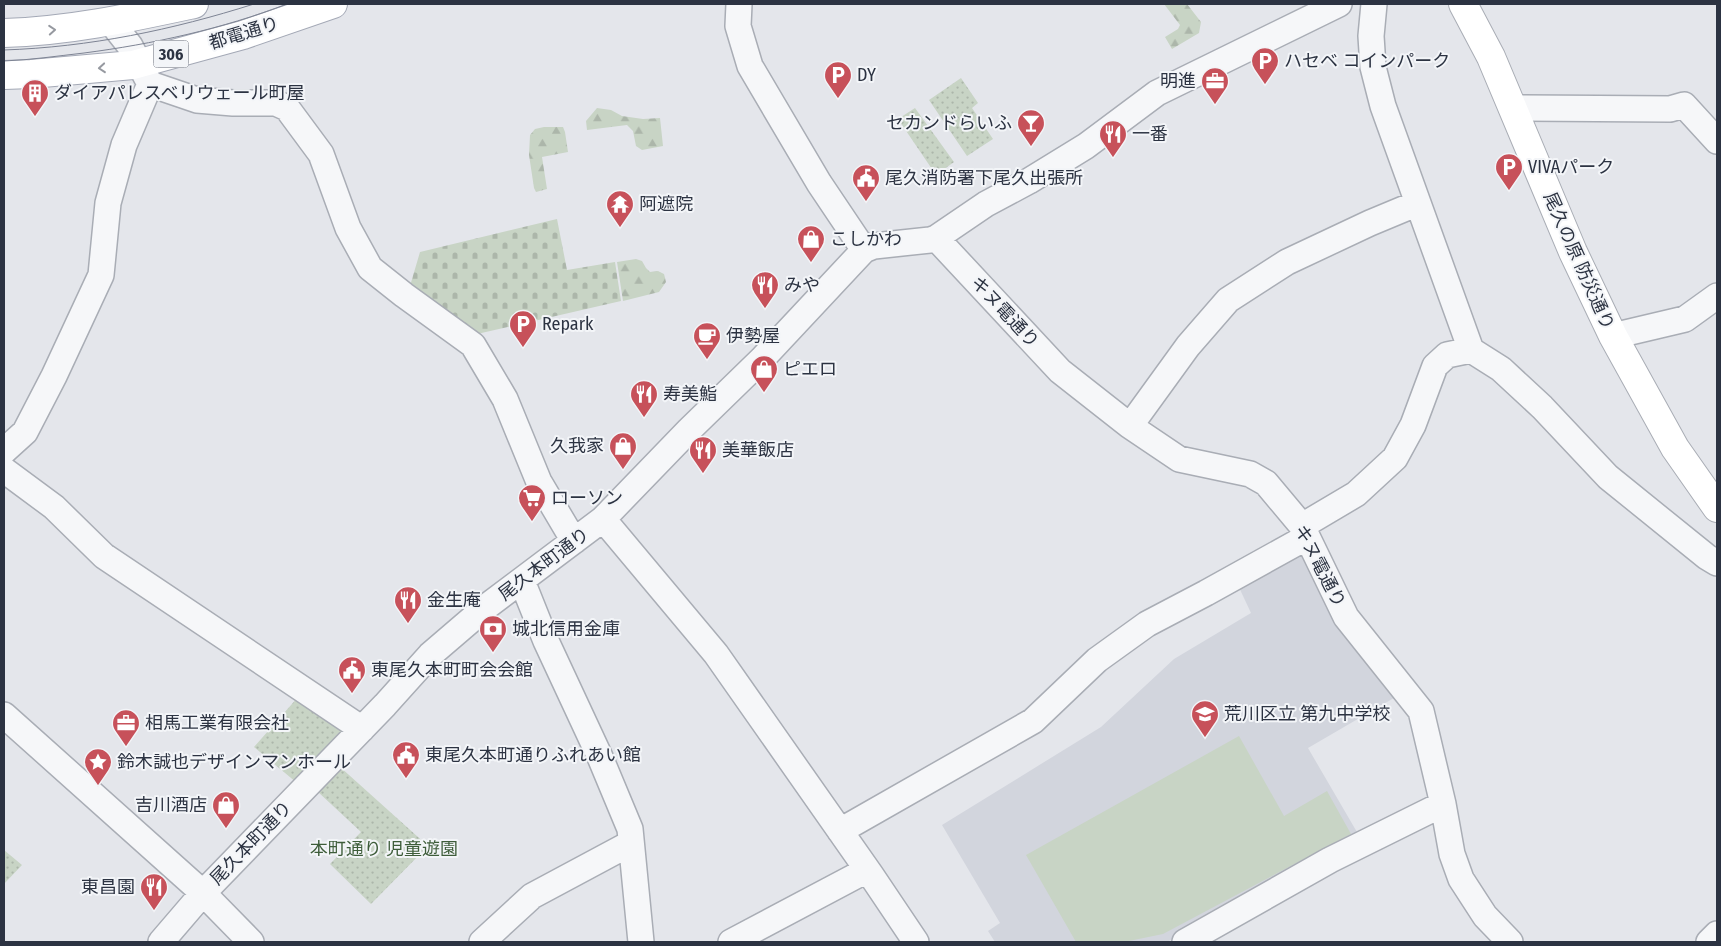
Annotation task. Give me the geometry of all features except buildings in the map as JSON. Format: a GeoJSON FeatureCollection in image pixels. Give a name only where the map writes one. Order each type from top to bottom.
{"type":"FeatureCollection","features":[{"type":"Feature","properties":{"kind":"street"},"geometry":{"type":"LineString","coordinates":[[4,33],[72,29],[107,16],[194,4]]}},
{"type":"Feature","properties":{"kind":"street","name":"都電通り"},"geometry":{"type":"LineString","coordinates":[[4,76],[133,65],[145,74],[243,35],[333,4]]}},
{"type":"Feature","properties":{"kind":"street"},"geometry":{"type":"LineString","coordinates":[[738,4],[738,26],[750,66],[819,183],[864,250],[874,246],[936,238],[986,204],[1029,181],[1086,146],[1157,93],[1339,4]]}},
{"type":"Feature","properties":{"kind":"street"},"geometry":{"type":"LineString","coordinates":[[1374,4],[1371,36],[1373,67],[1383,106],[1471,350],[1501,369],[1542,407],[1608,477],[1717,563]]}},
{"type":"Feature","properties":{"kind":"street","name":"尾久の原 防災通り"},"geometry":{"type":"LineString","coordinates":[[1463,4],[1491,57],[1573,252],[1613,336],[1675,448],[1717,508]]}},
{"type":"Feature","properties":{"kind":"street"},"geometry":{"type":"LineString","coordinates":[[107,16],[130,46],[145,74],[197,100],[233,103],[276,103],[287,108],[321,154],[348,228],[370,268],[473,345],[505,399],[539,482],[574,541]]}},
{"type":"Feature","properties":{"kind":"street"},"geometry":{"type":"LineString","coordinates":[[4,451],[25,432],[54,376],[101,275],[108,202],[145,74]]}},
{"type":"Feature","properties":{"kind":"street"},"geometry":{"type":"LineString","coordinates":[[1512,108],[1670,109],[1684,105],[1717,141]]}},
{"type":"Feature","properties":{"kind":"street"},"geometry":{"type":"LineString","coordinates":[[1130,426],[1188,346],[1228,300],[1288,262],[1370,223],[1418,203]]}},
{"type":"Feature","properties":{"kind":"street","name":"キヌ電通り"},"geometry":{"type":"LineString","coordinates":[[936,238],[1060,371],[1130,426],[1179,459],[1250,474],[1266,483],[1305,531],[1346,617],[1421,711],[1443,804],[1452,854],[1462,879],[1485,916],[1510,942]]}},
{"type":"Feature","properties":{"kind":"street","name":"尾久本町通り"},"geometry":{"type":"LineString","coordinates":[[160,942],[203,893],[362,729],[430,655],[486,608],[604,519],[689,430],[762,359],[864,250]]}},
{"type":"Feature","properties":{"kind":"street"},"geometry":{"type":"LineString","coordinates":[[1613,336],[1685,319],[1717,296]]}},
{"type":"Feature","properties":{"kind":"street"},"geometry":{"type":"LineString","coordinates":[[840,831],[1033,721],[1098,660],[1147,624],[1206,593],[1305,531],[1356,494],[1395,458],[1413,425],[1435,366],[1447,355],[1471,350]]}},
{"type":"Feature","properties":{"kind":"street"},"geometry":{"type":"LineString","coordinates":[[4,470],[54,507],[104,556],[362,729]]}},
{"type":"Feature","properties":{"kind":"street"},"geometry":{"type":"LineString","coordinates":[[604,519],[716,654],[916,942]]}},
{"type":"Feature","properties":{"kind":"street"},"geometry":{"type":"LineString","coordinates":[[522,581],[546,641],[600,757],[630,830],[641,942]]}},
{"type":"Feature","properties":{"kind":"street"},"geometry":{"type":"LineString","coordinates":[[4,715],[203,893],[251,942]]}},
{"type":"Feature","properties":{"kind":"street"},"geometry":{"type":"LineString","coordinates":[[1185,942],[1330,860],[1443,804]]}},
{"type":"Feature","properties":{"kind":"street"},"geometry":{"type":"LineString","coordinates":[[482,942],[532,896],[631,843]]}},
{"type":"Feature","properties":{"kind":"street"},"geometry":{"type":"LineString","coordinates":[[731,942],[867,870]]}},
{"type":"Feature","properties":{"kind":"street"},"geometry":{"type":"LineString","coordinates":[[1709,942],[1717,934]]}},
{"type":"Feature","properties":{"kind":"shaded area","name":"荒川区立 第九中学校"},"geometry":{"type":"Polygon","coordinates":[[[1304,547],[1399,695],[1308,748],[1361,839],[1167,942],[995,942],[988,931],[1000,923],[942,825],[1101,727],[1174,659],[1251,613],[1236,581],[1304,547]]]}},
{"type":"Feature","properties":{"kind":"green space"},"geometry":{"type":"Polygon","coordinates":[[[1164,4],[1187,4],[1201,22],[1199,33],[1172,49],[1165,37],[1178,29],[1180,25],[1164,4]]]}},
{"type":"Feature","properties":{"kind":"green space"},"geometry":{"type":"Polygon","coordinates":[[[961,78],[978,103],[972,108],[993,139],[967,156],[929,100],[961,78]]]}},
{"type":"Feature","properties":{"kind":"green space"},"geometry":{"type":"Polygon","coordinates":[[[597,108],[611,110],[622,116],[643,119],[660,118],[663,146],[642,150],[636,146],[633,131],[627,125],[587,130],[586,121],[597,108]]]}},
{"type":"Feature","properties":{"kind":"green space"},"geometry":{"type":"Polygon","coordinates":[[[915,108],[954,162],[936,175],[898,119],[915,108]]]}},
{"type":"Feature","properties":{"kind":"green space"},"geometry":{"type":"Polygon","coordinates":[[[563,127],[568,152],[542,157],[547,189],[536,192],[529,155],[530,135],[535,129],[563,127]]]}},
{"type":"Feature","properties":{"kind":"green space"},"geometry":{"type":"Polygon","coordinates":[[[557,219],[567,270],[615,262],[621,301],[477,334],[410,286],[420,252],[557,219]]]}},
{"type":"Feature","properties":{"kind":"green space"},"geometry":{"type":"Polygon","coordinates":[[[636,259],[642,261],[650,272],[658,271],[664,274],[666,282],[659,292],[623,301],[617,262],[636,259]]]}},
{"type":"Feature","properties":{"kind":"green space"},"geometry":{"type":"Polygon","coordinates":[[[299,696],[344,730],[297,783],[254,747],[299,696]]]}},
{"type":"Feature","properties":{"kind":"green space"},"geometry":{"type":"Polygon","coordinates":[[[1239,736],[1284,816],[1327,791],[1351,834],[1163,934],[1124,942],[1076,942],[1026,855],[1239,736]]]}},
{"type":"Feature","properties":{"kind":"green space","name":"本町通り 児童遊園"},"geometry":{"type":"Polygon","coordinates":[[[339,766],[428,846],[371,904],[330,864],[361,832],[317,791],[339,766]]]}},
{"type":"Feature","properties":{"kind":"green space"},"geometry":{"type":"Polygon","coordinates":[[[4,850],[22,865],[4,884],[4,850]]]}},
{"type":"Feature","properties":{"kind":"tram line"},"geometry":{"type":"LineString","coordinates":[[4,50],[68,45],[130,36],[192,22],[254,4]]}},
{"type":"Feature","properties":{"kind":"tram line"},"geometry":{"type":"LineString","coordinates":[[4,61],[84,53],[161,40],[238,21],[287,4]]}},
{"type":"Feature","properties":{"kind":"place","name":"ハセベ コインパーク"},"geometry":{"type":"Point","coordinates":[1265,85]}},
{"type":"Feature","properties":{"kind":"place","name":"DY"},"geometry":{"type":"Point","coordinates":[838,99]}},
{"type":"Feature","properties":{"kind":"place","name":"明進"},"geometry":{"type":"Point","coordinates":[1215,105]}},
{"type":"Feature","properties":{"kind":"place","name":"ダイアパレスベリウェール町屋"},"geometry":{"type":"Point","coordinates":[35,117]}},
{"type":"Feature","properties":{"kind":"place","name":"セカンドらいふ"},"geometry":{"type":"Point","coordinates":[1031,147]}},
{"type":"Feature","properties":{"kind":"place","name":"一番"},"geometry":{"type":"Point","coordinates":[1113,158]}},
{"type":"Feature","properties":{"kind":"place","name":"VIVAパーク"},"geometry":{"type":"Point","coordinates":[1509,191]}},
{"type":"Feature","properties":{"kind":"place","name":"尾久消防署下尾久出張所"},"geometry":{"type":"Point","coordinates":[866,202]}},
{"type":"Feature","properties":{"kind":"place","name":"阿遮院"},"geometry":{"type":"Point","coordinates":[620,228]}},
{"type":"Feature","properties":{"kind":"place","name":"こしかわ"},"geometry":{"type":"Point","coordinates":[811,263]}},
{"type":"Feature","properties":{"kind":"place","name":"みや"},"geometry":{"type":"Point","coordinates":[765,309]}},
{"type":"Feature","properties":{"kind":"place","name":"Repark"},"geometry":{"type":"Point","coordinates":[523,348]}},
{"type":"Feature","properties":{"kind":"place","name":"伊勢屋"},"geometry":{"type":"Point","coordinates":[707,360]}},
{"type":"Feature","properties":{"kind":"place","name":"ピエロ"},"geometry":{"type":"Point","coordinates":[764,393]}},
{"type":"Feature","properties":{"kind":"place","name":"寿美鮨"},"geometry":{"type":"Point","coordinates":[644,418]}},
{"type":"Feature","properties":{"kind":"place","name":"久我家"},"geometry":{"type":"Point","coordinates":[623,470]}},
{"type":"Feature","properties":{"kind":"place","name":"美華飯店"},"geometry":{"type":"Point","coordinates":[703,474]}},
{"type":"Feature","properties":{"kind":"place","name":"ローソン"},"geometry":{"type":"Point","coordinates":[532,522]}},
{"type":"Feature","properties":{"kind":"place","name":"金生庵"},"geometry":{"type":"Point","coordinates":[408,624]}},
{"type":"Feature","properties":{"kind":"place","name":"城北信用金庫"},"geometry":{"type":"Point","coordinates":[493,653]}},
{"type":"Feature","properties":{"kind":"place","name":"東尾久本町町会会館"},"geometry":{"type":"Point","coordinates":[352,694]}},
{"type":"Feature","properties":{"kind":"place","name":"荒川区立 第九中学校"},"geometry":{"type":"Point","coordinates":[1205,738]}},
{"type":"Feature","properties":{"kind":"place","name":"相馬工業有限会社"},"geometry":{"type":"Point","coordinates":[126,747]}},
{"type":"Feature","properties":{"kind":"place","name":"東尾久本町通りふれあい館"},"geometry":{"type":"Point","coordinates":[406,779]}},
{"type":"Feature","properties":{"kind":"place","name":"鈴木誠也デザインマンホール"},"geometry":{"type":"Point","coordinates":[98,786]}},
{"type":"Feature","properties":{"kind":"place","name":"吉川酒店"},"geometry":{"type":"Point","coordinates":[226,829]}},
{"type":"Feature","properties":{"kind":"place","name":"東昌園"},"geometry":{"type":"Point","coordinates":[154,911]}}]}
